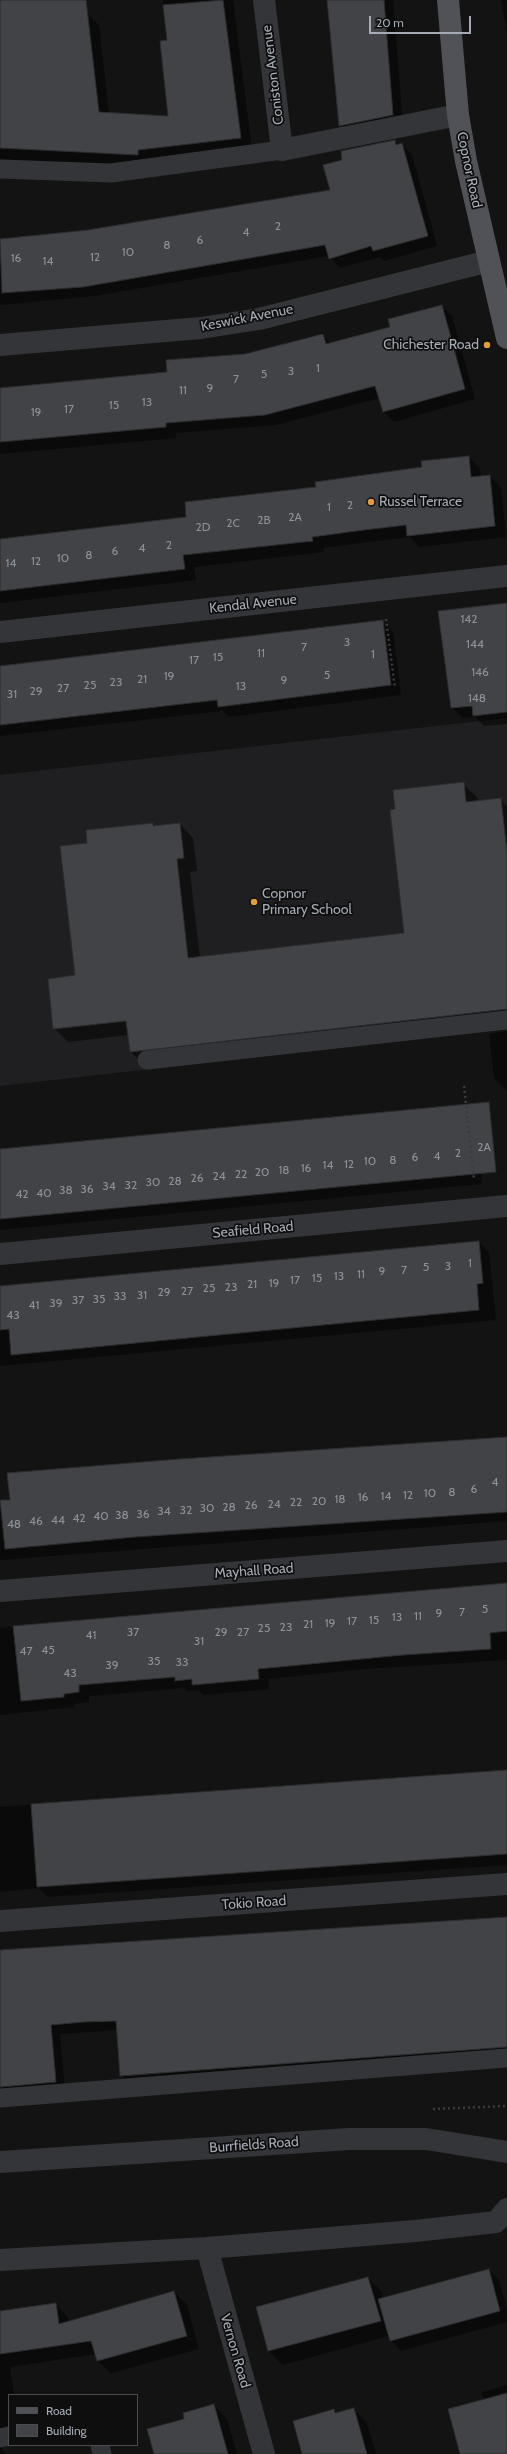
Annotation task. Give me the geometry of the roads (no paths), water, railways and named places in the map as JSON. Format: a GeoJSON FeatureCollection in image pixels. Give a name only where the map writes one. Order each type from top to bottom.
{"type":"FeatureCollection","features":[{"type":"Feature","properties":{"kind":"main road","name":"Copnor Road"},"geometry":{"type":"LineString","coordinates":[[448,0],[458,115],[507,338]]}},
{"type":"Feature","properties":{"kind":"street","name":"Coniston Avenue"},"geometry":{"type":"LineString","coordinates":[[264,0],[282,150]]}},
{"type":"Feature","properties":{"kind":"street"},"geometry":{"type":"LineString","coordinates":[[282,150],[458,115]]}},
{"type":"Feature","properties":{"kind":"street","name":"Keswick Avenue"},"geometry":{"type":"LineString","coordinates":[[0,345],[201,328],[259,319],[489,261]]}},
{"type":"Feature","properties":{"kind":"street","name":"Kendal Avenue"},"geometry":{"type":"LineString","coordinates":[[0,632],[507,576]]}},
{"type":"Feature","properties":{"kind":"street","name":"Seafield Road"},"geometry":{"type":"LineString","coordinates":[[0,1254],[507,1206]]}},
{"type":"Feature","properties":{"kind":"street","name":"Mayhall Road"},"geometry":{"type":"LineString","coordinates":[[0,1591],[507,1551]]}},
{"type":"Feature","properties":{"kind":"street","name":"Tokio Road"},"geometry":{"type":"LineString","coordinates":[[0,1921],[507,1884]]}},
{"type":"Feature","properties":{"kind":"street","name":"Burrfields Road"},"geometry":{"type":"LineString","coordinates":[[10,2161],[349,2139],[426,2139],[507,2152]]}},
{"type":"Feature","properties":{"kind":"street"},"geometry":{"type":"LineString","coordinates":[[0,2260],[207,2248],[415,2231],[496,2222],[507,2209]]}},
{"type":"Feature","properties":{"kind":"street","name":"Vernon Road"},"geometry":{"type":"LineString","coordinates":[[207,2248],[264,2454]]}},
{"type":"Feature","properties":{"kind":"lane"},"geometry":{"type":"LineString","coordinates":[[0,169],[111,173],[282,150]]}},
{"type":"Feature","properties":{"kind":"lane"},"geometry":{"type":"LineString","coordinates":[[147,1060],[507,1020]]}},
{"type":"Feature","properties":{"kind":"lane"},"geometry":{"type":"LineString","coordinates":[[0,2098],[507,2058]]}},
{"type":"Feature","properties":{"kind":"place","name":"Chichester Road"},"geometry":{"type":"Point","coordinates":[487,345]}},
{"type":"Feature","properties":{"kind":"place","name":"Russel Terrace"},"geometry":{"type":"Point","coordinates":[371,502]}},
{"type":"Feature","properties":{"kind":"place","name":"Copnor Primary School"},"geometry":{"type":"Point","coordinates":[254,902]}}]}
